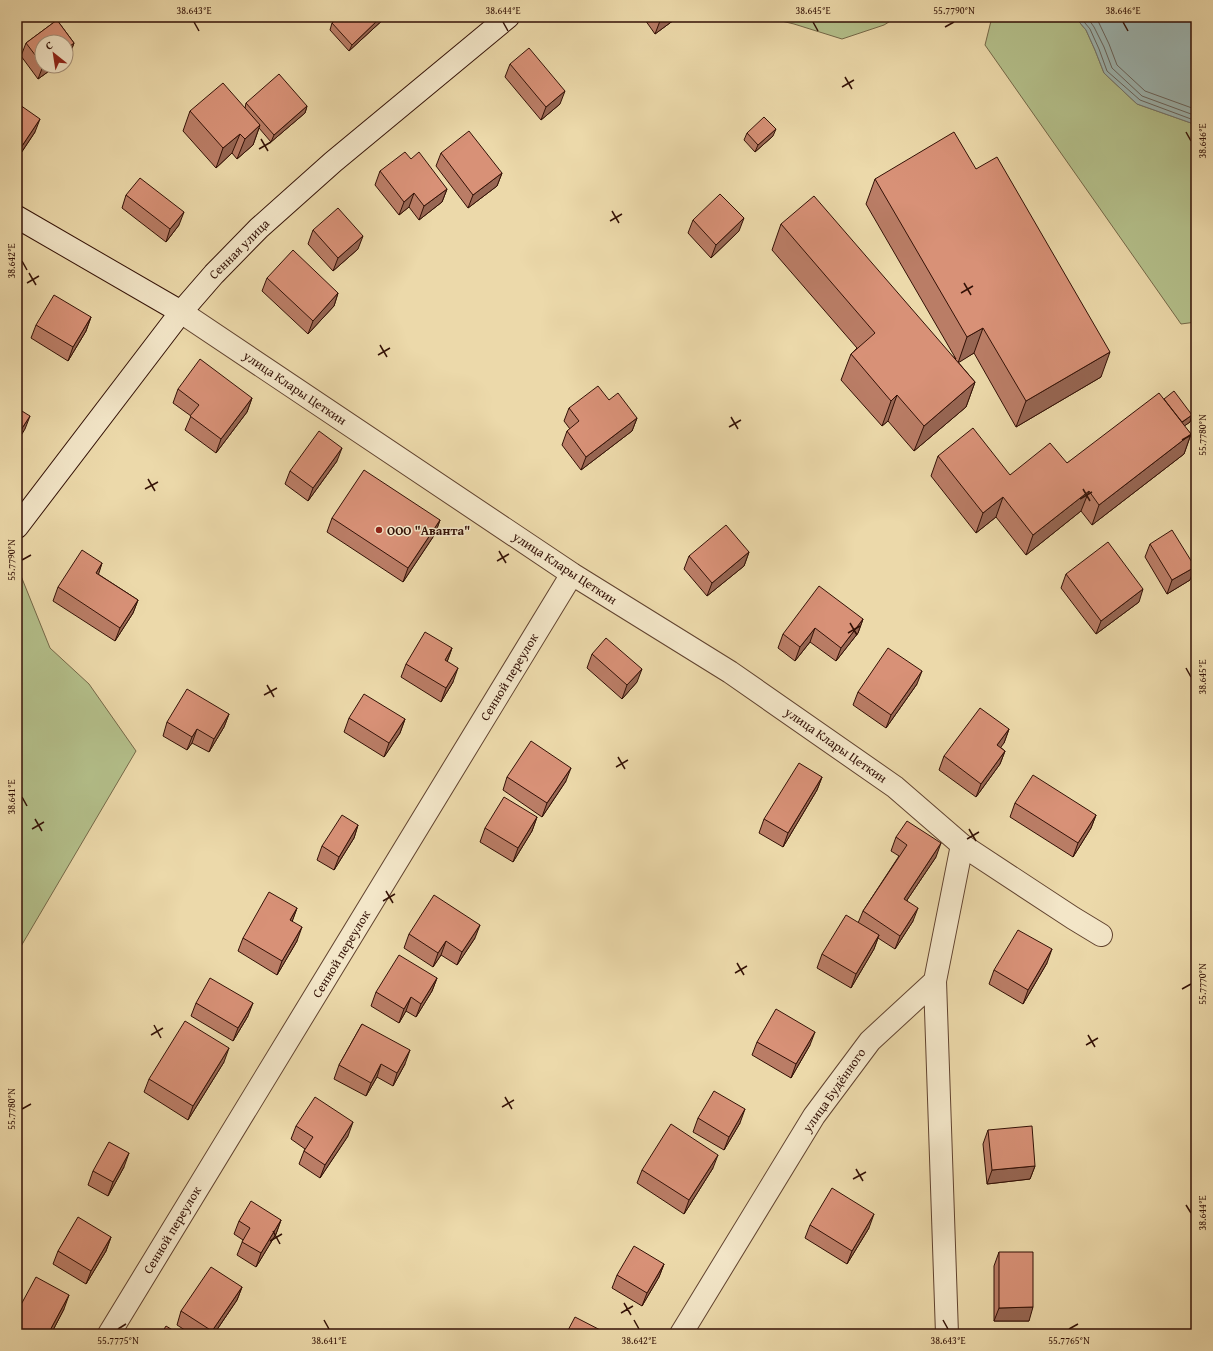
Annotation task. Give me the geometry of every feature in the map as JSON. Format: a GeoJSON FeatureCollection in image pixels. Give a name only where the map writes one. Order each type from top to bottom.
{"type":"FeatureCollection","features":[{"type":"Feature","properties":{"kind":"street","name":"Сенная улица"},"geometry":{"type":"LineString","coordinates":[[17,527],[181,312],[214,274],[265,223],[333,162],[508,17]]}},
{"type":"Feature","properties":{"kind":"street","name":"улица Клары Цеткин"},"geometry":{"type":"LineString","coordinates":[[17,217],[181,312],[572,574],[730,672],[889,783],[962,846],[1101,935]]}},
{"type":"Feature","properties":{"kind":"street","name":"Сенной переулок"},"geometry":{"type":"LineString","coordinates":[[109,1334],[572,574]]}},
{"type":"Feature","properties":{"kind":"street"},"geometry":{"type":"LineString","coordinates":[[946,1334],[935,981],[962,846]]}},
{"type":"Feature","properties":{"kind":"street","name":"улица Будённого"},"geometry":{"type":"LineString","coordinates":[[682,1334],[814,1116],[870,1041],[935,981]]}},
{"type":"Feature","properties":{"kind":"green space"},"geometry":{"type":"Polygon","coordinates":[[[765,17],[897,17],[884,25],[842,39],[794,24],[765,17]]]}},
{"type":"Feature","properties":{"kind":"green space"},"geometry":{"type":"Polygon","coordinates":[[[992,17],[1075,17],[1086,30],[1104,73],[1137,104],[1191,123],[1196,122],[1196,322],[1181,324],[985,45],[992,17]]]}},
{"type":"Feature","properties":{"kind":"green space"},"geometry":{"type":"Polygon","coordinates":[[[19,571],[50,648],[89,684],[136,751],[17,953],[17,572],[19,571]]]}},
{"type":"Feature","properties":{"kind":"water"},"geometry":{"type":"Polygon","coordinates":[[[1075,17],[1196,17],[1196,122],[1191,123],[1137,104],[1104,73],[1086,30],[1075,17]]]}},
{"type":"Feature","properties":{"kind":"building"},"geometry":{"type":"Polygon","coordinates":[[[339,17],[381,17],[352,45],[332,23],[339,17]]]}},
{"type":"Feature","properties":{"kind":"building"},"geometry":{"type":"Polygon","coordinates":[[[658,17],[665,17],[660,21],[658,17]]]}},
{"type":"Feature","properties":{"kind":"building"},"geometry":{"type":"Polygon","coordinates":[[[57,20],[67,34],[38,34],[57,20]]]}},
{"type":"Feature","properties":{"kind":"building"},"geometry":{"type":"Polygon","coordinates":[[[34,37],[34,54],[26,43],[34,37]]]}},
{"type":"Feature","properties":{"kind":"building"},"geometry":{"type":"Polygon","coordinates":[[[529,48],[565,91],[546,107],[510,64],[529,48]]]}},
{"type":"Feature","properties":{"kind":"building"},"geometry":{"type":"Polygon","coordinates":[[[279,74],[307,106],[274,135],[246,103],[279,74]]]}},
{"type":"Feature","properties":{"kind":"building"},"geometry":{"type":"Polygon","coordinates":[[[223,83],[260,125],[245,139],[240,134],[223,148],[190,111],[223,83]]]}},
{"type":"Feature","properties":{"kind":"building"},"geometry":{"type":"Polygon","coordinates":[[[20,105],[40,119],[22,146],[17,142],[17,109],[20,105]]]}},
{"type":"Feature","properties":{"kind":"building"},"geometry":{"type":"Polygon","coordinates":[[[764,117],[776,129],[758,145],[747,133],[764,117]]]}},
{"type":"Feature","properties":{"kind":"building"},"geometry":{"type":"Polygon","coordinates":[[[469,131],[502,173],[473,195],[441,153],[469,131]]]}},
{"type":"Feature","properties":{"kind":"building"},"geometry":{"type":"Polygon","coordinates":[[[954,132],[976,169],[997,157],[1110,352],[1026,401],[983,328],[967,337],[875,179],[954,132]]]}},
{"type":"Feature","properties":{"kind":"building"},"geometry":{"type":"Polygon","coordinates":[[[405,152],[411,159],[419,152],[447,189],[424,206],[414,193],[404,202],[380,171],[405,152]]]}},
{"type":"Feature","properties":{"kind":"building"},"geometry":{"type":"Polygon","coordinates":[[[140,178],[184,212],[170,229],[126,195],[140,178]]]}},
{"type":"Feature","properties":{"kind":"building"},"geometry":{"type":"Polygon","coordinates":[[[720,194],[744,218],[716,245],[693,220],[720,194]]]}},
{"type":"Feature","properties":{"kind":"building"},"geometry":{"type":"Polygon","coordinates":[[[814,196],[975,382],[924,426],[897,395],[891,401],[851,354],[875,333],[781,224],[814,196]]]}},
{"type":"Feature","properties":{"kind":"building"},"geometry":{"type":"Polygon","coordinates":[[[338,208],[363,236],[338,258],[313,230],[338,208]]]}},
{"type":"Feature","properties":{"kind":"building"},"geometry":{"type":"Polygon","coordinates":[[[293,250],[338,293],[313,321],[267,278],[293,250]]]}},
{"type":"Feature","properties":{"kind":"building"},"geometry":{"type":"Polygon","coordinates":[[[54,295],[91,317],[73,347],[36,325],[54,295]]]}},
{"type":"Feature","properties":{"kind":"building"},"geometry":{"type":"Polygon","coordinates":[[[200,359],[252,398],[221,439],[190,416],[199,405],[178,389],[200,359]]]}},
{"type":"Feature","properties":{"kind":"building"},"geometry":{"type":"Polygon","coordinates":[[[598,386],[609,400],[618,393],[637,418],[586,457],[567,431],[579,421],[569,408],[598,386]]]}},
{"type":"Feature","properties":{"kind":"building"},"geometry":{"type":"Polygon","coordinates":[[[1174,391],[1192,415],[1182,422],[1164,399],[1174,391]]]}},
{"type":"Feature","properties":{"kind":"building"},"geometry":{"type":"Polygon","coordinates":[[[1159,393],[1191,434],[1099,505],[1089,491],[1033,535],[1003,497],[983,513],[938,456],[973,428],[1010,475],[1050,443],[1067,463],[1159,393]]]}},
{"type":"Feature","properties":{"kind":"building"},"geometry":{"type":"Polygon","coordinates":[[[17,408],[30,416],[17,436],[17,408]]]}},
{"type":"Feature","properties":{"kind":"building"},"geometry":{"type":"Polygon","coordinates":[[[319,431],[342,448],[313,488],[290,471],[319,431]]]}},
{"type":"Feature","properties":{"kind":"building"},"geometry":{"type":"Polygon","coordinates":[[[364,470],[440,520],[408,568],[332,518],[364,470]]]}},
{"type":"Feature","properties":{"kind":"building"},"geometry":{"type":"Polygon","coordinates":[[[726,525],[749,552],[712,583],[689,556],[726,525]]]}},
{"type":"Feature","properties":{"kind":"building"},"geometry":{"type":"Polygon","coordinates":[[[1172,530],[1195,567],[1172,580],[1150,544],[1172,530]]]}},
{"type":"Feature","properties":{"kind":"building"},"geometry":{"type":"Polygon","coordinates":[[[1108,542],[1143,589],[1101,621],[1066,574],[1108,542]]]}},
{"type":"Feature","properties":{"kind":"building"},"geometry":{"type":"Polygon","coordinates":[[[82,550],[102,563],[96,573],[138,600],[120,628],[58,587],[82,550]]]}},
{"type":"Feature","properties":{"kind":"building"},"geometry":{"type":"Polygon","coordinates":[[[819,586],[863,619],[841,648],[815,628],[800,647],[783,634],[819,586]]]}},
{"type":"Feature","properties":{"kind":"building"},"geometry":{"type":"Polygon","coordinates":[[[425,632],[452,648],[445,660],[458,668],[446,688],[406,664],[425,632]]]}},
{"type":"Feature","properties":{"kind":"building"},"geometry":{"type":"Polygon","coordinates":[[[606,638],[642,669],[627,685],[592,654],[606,638]]]}},
{"type":"Feature","properties":{"kind":"building"},"geometry":{"type":"Polygon","coordinates":[[[888,648],[922,671],[891,715],[858,692],[888,648]]]}},
{"type":"Feature","properties":{"kind":"building"},"geometry":{"type":"Polygon","coordinates":[[[187,689],[229,714],[214,739],[197,729],[192,737],[167,722],[187,689]]]}},
{"type":"Feature","properties":{"kind":"building"},"geometry":{"type":"Polygon","coordinates":[[[364,694],[405,719],[389,743],[349,718],[364,694]]]}},
{"type":"Feature","properties":{"kind":"building"},"geometry":{"type":"Polygon","coordinates":[[[980,708],[1009,729],[997,745],[1005,751],[981,784],[944,756],[980,708]]]}},
{"type":"Feature","properties":{"kind":"building"},"geometry":{"type":"Polygon","coordinates":[[[531,741],[571,768],[547,803],[507,777],[531,741]]]}},
{"type":"Feature","properties":{"kind":"building"},"geometry":{"type":"Polygon","coordinates":[[[799,763],[822,777],[788,833],[764,819],[799,763]]]}},
{"type":"Feature","properties":{"kind":"building"},"geometry":{"type":"Polygon","coordinates":[[[1033,775],[1096,815],[1078,843],[1015,803],[1033,775]]]}},
{"type":"Feature","properties":{"kind":"building"},"geometry":{"type":"Polygon","coordinates":[[[504,797],[537,817],[518,848],[485,828],[504,797]]]}},
{"type":"Feature","properties":{"kind":"building"},"geometry":{"type":"Polygon","coordinates":[[[342,815],[358,825],[339,857],[322,846],[342,815]]]}},
{"type":"Feature","properties":{"kind":"building"},"geometry":{"type":"Polygon","coordinates":[[[907,821],[941,843],[904,899],[918,908],[900,936],[863,911],[907,845],[896,837],[907,821]]]}},
{"type":"Feature","properties":{"kind":"building"},"geometry":{"type":"Polygon","coordinates":[[[269,892],[297,908],[290,920],[302,927],[282,961],[243,938],[269,892]]]}},
{"type":"Feature","properties":{"kind":"building"},"geometry":{"type":"Polygon","coordinates":[[[434,895],[480,925],[462,952],[446,941],[438,953],[409,934],[434,895]]]}},
{"type":"Feature","properties":{"kind":"building"},"geometry":{"type":"Polygon","coordinates":[[[846,915],[879,935],[856,974],[822,954],[846,915]]]}},
{"type":"Feature","properties":{"kind":"building"},"geometry":{"type":"Polygon","coordinates":[[[1018,930],[1052,949],[1028,990],[994,970],[1018,930]]]}},
{"type":"Feature","properties":{"kind":"building"},"geometry":{"type":"Polygon","coordinates":[[[399,955],[437,978],[421,1004],[411,997],[404,1009],[376,992],[399,955]]]}},
{"type":"Feature","properties":{"kind":"building"},"geometry":{"type":"Polygon","coordinates":[[[210,978],[253,1003],[238,1028],[196,1003],[210,978]]]}},
{"type":"Feature","properties":{"kind":"building"},"geometry":{"type":"Polygon","coordinates":[[[776,1009],[815,1032],[796,1064],[757,1042],[776,1009]]]}},
{"type":"Feature","properties":{"kind":"building"},"geometry":{"type":"Polygon","coordinates":[[[185,1021],[229,1048],[193,1106],[149,1079],[185,1021]]]}},
{"type":"Feature","properties":{"kind":"building"},"geometry":{"type":"Polygon","coordinates":[[[362,1024],[410,1050],[397,1073],[381,1064],[371,1083],[339,1065],[362,1024]]]}},
{"type":"Feature","properties":{"kind":"building"},"geometry":{"type":"Polygon","coordinates":[[[714,1091],[745,1109],[729,1137],[698,1118],[714,1091]]]}},
{"type":"Feature","properties":{"kind":"building"},"geometry":{"type":"Polygon","coordinates":[[[315,1097],[353,1122],[325,1165],[304,1151],[313,1137],[296,1126],[315,1097]]]}},
{"type":"Feature","properties":{"kind":"building"},"geometry":{"type":"Polygon","coordinates":[[[671,1124],[718,1155],[689,1200],[642,1170],[671,1124]]]}},
{"type":"Feature","properties":{"kind":"building"},"geometry":{"type":"Polygon","coordinates":[[[1032,1126],[1035,1166],[992,1170],[988,1130],[1032,1126]]]}},
{"type":"Feature","properties":{"kind":"building"},"geometry":{"type":"Polygon","coordinates":[[[109,1142],[129,1153],[113,1182],[93,1171],[109,1142]]]}},
{"type":"Feature","properties":{"kind":"building"},"geometry":{"type":"Polygon","coordinates":[[[832,1188],[874,1214],[852,1251],[810,1225],[832,1188]]]}},
{"type":"Feature","properties":{"kind":"building"},"geometry":{"type":"Polygon","coordinates":[[[251,1201],[281,1220],[261,1253],[242,1242],[250,1228],[239,1221],[251,1201]]]}},
{"type":"Feature","properties":{"kind":"building"},"geometry":{"type":"Polygon","coordinates":[[[78,1217],[111,1237],[91,1271],[58,1251],[78,1217]]]}},
{"type":"Feature","properties":{"kind":"building"},"geometry":{"type":"Polygon","coordinates":[[[634,1246],[664,1264],[647,1293],[617,1275],[634,1246]]]}},
{"type":"Feature","properties":{"kind":"building"},"geometry":{"type":"Polygon","coordinates":[[[999,1252],[1033,1252],[1033,1307],[999,1308],[999,1252]]]}},
{"type":"Feature","properties":{"kind":"building"},"geometry":{"type":"Polygon","coordinates":[[[211,1267],[242,1287],[212,1331],[181,1311],[211,1267]]]}},
{"type":"Feature","properties":{"kind":"building"},"geometry":{"type":"Polygon","coordinates":[[[36,1277],[69,1295],[48,1334],[22,1334],[17,1331],[17,1312],[36,1277]]]}},
{"type":"Feature","properties":{"kind":"building"},"geometry":{"type":"Polygon","coordinates":[[[575,1317],[608,1334],[566,1334],[575,1317]]]}},
{"type":"Feature","properties":{"kind":"building"},"geometry":{"type":"Polygon","coordinates":[[[166,1326],[179,1334],[161,1334],[166,1326]]]}},
{"type":"Feature","properties":{"kind":"place","name":"ООО \"Аванта\""},"geometry":{"type":"Point","coordinates":[379,530]}}]}
